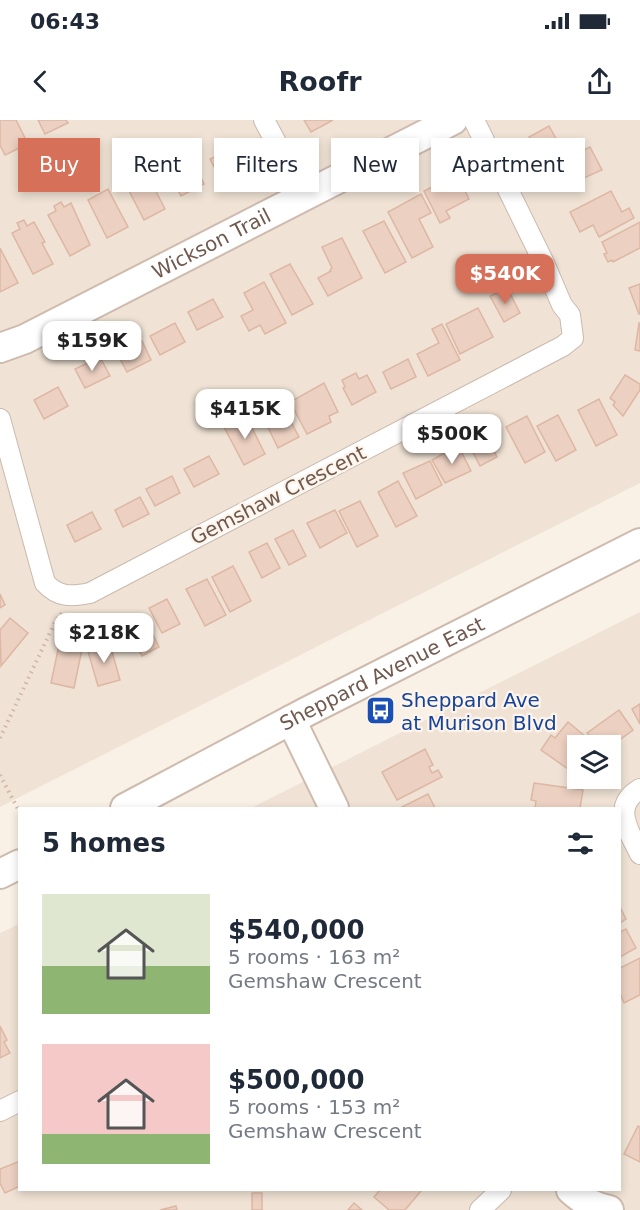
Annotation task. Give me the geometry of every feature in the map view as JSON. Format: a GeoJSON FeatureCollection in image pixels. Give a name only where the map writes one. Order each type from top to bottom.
{"type":"FeatureCollection","features":[{"type":"Feature","properties":{"kind":"street"},"geometry":{"type":"LineString","coordinates":[[264,120],[304,195]]}},
{"type":"Feature","properties":{"kind":"street","name":"Wickson Trail"},"geometry":{"type":"LineString","coordinates":[[0,348],[26,339],[453,120]]}},
{"type":"Feature","properties":{"kind":"street","name":"Gemshaw Crescent"},"geometry":{"type":"LineString","coordinates":[[76,596],[90,593],[549,354],[573,339],[570,315],[562,305],[474,120]]}},
{"type":"Feature","properties":{"kind":"street"},"geometry":{"type":"LineString","coordinates":[[0,419],[45,583],[52,591],[61,595],[76,596]]}},
{"type":"Feature","properties":{"kind":"street","name":"Sheppard Avenue East"},"geometry":{"type":"LineString","coordinates":[[127,807],[291,720],[640,543]]}},
{"type":"Feature","properties":{"kind":"street"},"geometry":{"type":"LineString","coordinates":[[291,720],[334,807]]}},
{"type":"Feature","properties":{"kind":"street"},"geometry":{"type":"LineString","coordinates":[[640,789],[627,801],[624,819],[640,854]]}},
{"type":"Feature","properties":{"kind":"street"},"geometry":{"type":"LineString","coordinates":[[0,874],[18,865]]}},
{"type":"Feature","properties":{"kind":"street"},"geometry":{"type":"LineString","coordinates":[[0,1111],[18,1102]]}},
{"type":"Feature","properties":{"kind":"street"},"geometry":{"type":"LineString","coordinates":[[480,1210],[500,1191]]}},
{"type":"Feature","properties":{"kind":"street"},"geometry":{"type":"LineString","coordinates":[[572,1191],[591,1204],[609,1210]]}},
{"type":"Feature","properties":{"kind":"path"},"geometry":{"type":"LineString","coordinates":[[0,738],[56,620],[76,596]]}},
{"type":"Feature","properties":{"kind":"path"},"geometry":{"type":"LineString","coordinates":[[0,775],[18,809]]}},
{"type":"Feature","properties":{"kind":"shaded area"},"geometry":{"type":"Polygon","coordinates":[[[0,120],[640,120],[640,483],[0,807],[0,120]]]}},
{"type":"Feature","properties":{"kind":"shaded area"},"geometry":{"type":"Polygon","coordinates":[[[640,612],[640,1210],[0,1210],[0,933],[18,924],[18,1191],[621,1191],[621,807],[253,807],[640,612]]]}},
{"type":"Feature","properties":{"kind":"building"},"geometry":{"type":"Polygon","coordinates":[[[0,120],[16,120],[25,138],[18,138],[18,149],[5,155],[0,145],[0,120]]]}},
{"type":"Feature","properties":{"kind":"building"},"geometry":{"type":"Polygon","coordinates":[[[38,120],[66,120],[68,123],[45,134],[38,120]]]}},
{"type":"Feature","properties":{"kind":"building"},"geometry":{"type":"Polygon","coordinates":[[[304,120],[333,120],[311,132],[304,120]]]}},
{"type":"Feature","properties":{"kind":"building"},"geometry":{"type":"Polygon","coordinates":[[[549,126],[556,138],[530,138],[549,126]]]}},
{"type":"Feature","properties":{"kind":"building"},"geometry":{"type":"Polygon","coordinates":[[[590,147],[602,170],[585,178],[585,150],[590,147]]]}},
{"type":"Feature","properties":{"kind":"building"},"geometry":{"type":"Polygon","coordinates":[[[431,187],[431,192],[465,192],[469,199],[446,211],[450,218],[440,223],[424,191],[431,187]]]}},
{"type":"Feature","properties":{"kind":"building"},"geometry":{"type":"Polygon","coordinates":[[[108,189],[128,227],[107,238],[88,200],[108,189]]]}},
{"type":"Feature","properties":{"kind":"building"},"geometry":{"type":"Polygon","coordinates":[[[611,191],[622,212],[629,208],[634,218],[599,237],[593,225],[580,232],[570,212],[611,191]]]}},
{"type":"Feature","properties":{"kind":"building"},"geometry":{"type":"Polygon","coordinates":[[[130,192],[156,192],[165,209],[144,220],[130,192]]]}},
{"type":"Feature","properties":{"kind":"building"},"geometry":{"type":"Polygon","coordinates":[[[421,194],[431,213],[419,219],[433,247],[412,258],[388,212],[421,194]]]}},
{"type":"Feature","properties":{"kind":"building"},"geometry":{"type":"Polygon","coordinates":[[[61,202],[64,207],[71,203],[90,245],[70,256],[48,215],[56,211],[54,206],[61,202]]]}},
{"type":"Feature","properties":{"kind":"building"},"geometry":{"type":"Polygon","coordinates":[[[24,220],[27,226],[34,222],[53,264],[33,274],[12,233],[20,229],[17,223],[24,220]]]}},
{"type":"Feature","properties":{"kind":"building"},"geometry":{"type":"Polygon","coordinates":[[[384,221],[406,262],[385,273],[363,231],[384,221]]]}},
{"type":"Feature","properties":{"kind":"building"},"geometry":{"type":"Polygon","coordinates":[[[640,222],[640,248],[613,262],[612,260],[608,262],[602,242],[640,222]]]}},
{"type":"Feature","properties":{"kind":"building"},"geometry":{"type":"Polygon","coordinates":[[[342,238],[362,278],[328,296],[318,278],[331,271],[332,268],[322,247],[342,238]]]}},
{"type":"Feature","properties":{"kind":"building"},"geometry":{"type":"Polygon","coordinates":[[[0,248],[18,283],[0,292],[0,248]]]}},
{"type":"Feature","properties":{"kind":"building"},"geometry":{"type":"Polygon","coordinates":[[[290,264],[313,304],[292,315],[270,274],[290,264]]]}},
{"type":"Feature","properties":{"kind":"building"},"geometry":{"type":"Polygon","coordinates":[[[264,282],[286,323],[265,334],[260,325],[249,331],[241,316],[253,310],[244,293],[264,282]]]}},
{"type":"Feature","properties":{"kind":"building"},"geometry":{"type":"Polygon","coordinates":[[[640,284],[640,314],[639,314],[629,288],[640,284]]]}},
{"type":"Feature","properties":{"kind":"building"},"geometry":{"type":"Polygon","coordinates":[[[507,288],[520,313],[504,322],[490,296],[507,288]]]}},
{"type":"Feature","properties":{"kind":"building"},"geometry":{"type":"Polygon","coordinates":[[[213,299],[223,317],[197,330],[188,312],[213,299]]]}},
{"type":"Feature","properties":{"kind":"building"},"geometry":{"type":"Polygon","coordinates":[[[478,308],[493,337],[460,354],[446,324],[478,308]]]}},
{"type":"Feature","properties":{"kind":"building"},"geometry":{"type":"Polygon","coordinates":[[[175,323],[185,342],[160,355],[150,336],[175,323]]]}},
{"type":"Feature","properties":{"kind":"building"},"geometry":{"type":"Polygon","coordinates":[[[640,323],[640,351],[635,350],[640,323]]]}},
{"type":"Feature","properties":{"kind":"building"},"geometry":{"type":"Polygon","coordinates":[[[442,324],[460,360],[428,376],[417,354],[439,343],[432,329],[442,324]]]}},
{"type":"Feature","properties":{"kind":"building"},"geometry":{"type":"Polygon","coordinates":[[[142,341],[151,360],[127,372],[117,353],[142,341]]]}},
{"type":"Feature","properties":{"kind":"building"},"geometry":{"type":"Polygon","coordinates":[[[100,357],[110,376],[85,388],[75,369],[100,357]]]}},
{"type":"Feature","properties":{"kind":"building"},"geometry":{"type":"Polygon","coordinates":[[[408,359],[416,377],[391,389],[383,372],[408,359]]]}},
{"type":"Feature","properties":{"kind":"building"},"geometry":{"type":"Polygon","coordinates":[[[356,373],[359,379],[367,375],[376,392],[352,405],[343,388],[345,387],[342,380],[356,373]]]}},
{"type":"Feature","properties":{"kind":"building"},"geometry":{"type":"Polygon","coordinates":[[[625,375],[640,384],[640,390],[623,416],[610,398],[625,375]]]}},
{"type":"Feature","properties":{"kind":"building"},"geometry":{"type":"Polygon","coordinates":[[[324,383],[338,412],[329,416],[331,422],[307,434],[290,402],[324,383]]]}},
{"type":"Feature","properties":{"kind":"building"},"geometry":{"type":"Polygon","coordinates":[[[58,387],[68,406],[44,419],[34,400],[58,387]]]}},
{"type":"Feature","properties":{"kind":"building"},"geometry":{"type":"Polygon","coordinates":[[[279,399],[299,437],[278,448],[259,409],[279,399]]]}},
{"type":"Feature","properties":{"kind":"building"},"geometry":{"type":"Polygon","coordinates":[[[599,399],[617,435],[596,446],[578,410],[599,399]]]}},
{"type":"Feature","properties":{"kind":"building"},"geometry":{"type":"Polygon","coordinates":[[[558,415],[576,450],[556,461],[537,426],[558,415]]]}},
{"type":"Feature","properties":{"kind":"building"},"geometry":{"type":"Polygon","coordinates":[[[246,416],[265,454],[244,465],[224,427],[246,416]]]}},
{"type":"Feature","properties":{"kind":"building"},"geometry":{"type":"Polygon","coordinates":[[[527,416],[545,452],[525,463],[506,427],[527,416]]]}},
{"type":"Feature","properties":{"kind":"building"},"geometry":{"type":"Polygon","coordinates":[[[484,432],[497,457],[480,466],[467,441],[484,432]]]}},
{"type":"Feature","properties":{"kind":"building"},"geometry":{"type":"Polygon","coordinates":[[[458,445],[471,471],[445,483],[432,460],[458,445]]]}},
{"type":"Feature","properties":{"kind":"building"},"geometry":{"type":"Polygon","coordinates":[[[209,456],[219,474],[194,487],[184,469],[209,456]]]}},
{"type":"Feature","properties":{"kind":"building"},"geometry":{"type":"Polygon","coordinates":[[[430,461],[442,485],[416,499],[403,473],[430,461]]]}},
{"type":"Feature","properties":{"kind":"building"},"geometry":{"type":"Polygon","coordinates":[[[172,476],[180,493],[155,506],[146,489],[172,476]]]}},
{"type":"Feature","properties":{"kind":"building"},"geometry":{"type":"Polygon","coordinates":[[[398,481],[417,516],[396,527],[378,492],[398,481]]]}},
{"type":"Feature","properties":{"kind":"building"},"geometry":{"type":"Polygon","coordinates":[[[140,497],[149,514],[123,527],[115,510],[140,497]]]}},
{"type":"Feature","properties":{"kind":"building"},"geometry":{"type":"Polygon","coordinates":[[[360,501],[378,536],[357,547],[339,511],[360,501]]]}},
{"type":"Feature","properties":{"kind":"building"},"geometry":{"type":"Polygon","coordinates":[[[335,510],[347,533],[320,548],[307,523],[335,510]]]}},
{"type":"Feature","properties":{"kind":"building"},"geometry":{"type":"Polygon","coordinates":[[[92,512],[101,529],[75,542],[67,525],[92,512]]]}},
{"type":"Feature","properties":{"kind":"building"},"geometry":{"type":"Polygon","coordinates":[[[293,530],[306,556],[289,565],[275,539],[293,530]]]}},
{"type":"Feature","properties":{"kind":"building"},"geometry":{"type":"Polygon","coordinates":[[[267,543],[280,568],[262,578],[249,552],[267,543]]]}},
{"type":"Feature","properties":{"kind":"building"},"geometry":{"type":"Polygon","coordinates":[[[233,566],[251,601],[230,612],[212,577],[233,566]]]}},
{"type":"Feature","properties":{"kind":"building"},"geometry":{"type":"Polygon","coordinates":[[[207,579],[226,615],[205,626],[186,589],[207,579]]]}},
{"type":"Feature","properties":{"kind":"building"},"geometry":{"type":"Polygon","coordinates":[[[0,594],[5,605],[0,608],[0,594]]]}},
{"type":"Feature","properties":{"kind":"building"},"geometry":{"type":"Polygon","coordinates":[[[167,599],[180,624],[162,633],[149,608],[167,599]]]}},
{"type":"Feature","properties":{"kind":"building"},"geometry":{"type":"Polygon","coordinates":[[[10,618],[28,633],[1,666],[0,630],[10,618]]]}},
{"type":"Feature","properties":{"kind":"building"},"geometry":{"type":"Polygon","coordinates":[[[146,621],[159,647],[142,656],[128,630],[146,621]]]}},
{"type":"Feature","properties":{"kind":"building"},"geometry":{"type":"Polygon","coordinates":[[[109,641],[120,680],[98,686],[87,648],[109,641]]]}},
{"type":"Feature","properties":{"kind":"building"},"geometry":{"type":"Polygon","coordinates":[[[59,645],[82,649],[74,688],[51,683],[59,645]]]}},
{"type":"Feature","properties":{"kind":"building"},"geometry":{"type":"Polygon","coordinates":[[[640,704],[640,724],[632,709],[640,704]]]}},
{"type":"Feature","properties":{"kind":"building"},"geometry":{"type":"Polygon","coordinates":[[[619,710],[633,730],[621,739],[621,735],[589,735],[587,733],[619,710]]]}},
{"type":"Feature","properties":{"kind":"building"},"geometry":{"type":"Polygon","coordinates":[[[568,722],[584,735],[567,735],[567,768],[541,750],[551,735],[555,738],[568,722]]]}},
{"type":"Feature","properties":{"kind":"building"},"geometry":{"type":"Polygon","coordinates":[[[425,749],[433,765],[429,767],[432,773],[438,770],[442,777],[397,800],[382,772],[425,749]]]}},
{"type":"Feature","properties":{"kind":"building"},"geometry":{"type":"Polygon","coordinates":[[[534,783],[583,790],[580,807],[535,807],[536,801],[531,800],[534,783]]]}},
{"type":"Feature","properties":{"kind":"building"},"geometry":{"type":"Polygon","coordinates":[[[428,794],[434,807],[402,807],[428,794]]]}},
{"type":"Feature","properties":{"kind":"building"},"geometry":{"type":"Polygon","coordinates":[[[621,909],[626,919],[621,922],[621,909]]]}},
{"type":"Feature","properties":{"kind":"building"},"geometry":{"type":"Polygon","coordinates":[[[626,929],[636,948],[621,956],[621,932],[626,929]]]}},
{"type":"Feature","properties":{"kind":"building"},"geometry":{"type":"Polygon","coordinates":[[[640,958],[640,995],[624,1003],[621,996],[621,968],[640,958]]]}},
{"type":"Feature","properties":{"kind":"building"},"geometry":{"type":"Polygon","coordinates":[[[0,1026],[7,1040],[4,1042],[10,1053],[0,1058],[0,1026]]]}},
{"type":"Feature","properties":{"kind":"building"},"geometry":{"type":"Polygon","coordinates":[[[638,1126],[640,1127],[640,1162],[624,1154],[638,1126]]]}},
{"type":"Feature","properties":{"kind":"building"},"geometry":{"type":"Polygon","coordinates":[[[18,1162],[18,1187],[5,1193],[0,1183],[0,1169],[18,1162]]]}},
{"type":"Feature","properties":{"kind":"building"},"geometry":{"type":"Polygon","coordinates":[[[379,1191],[421,1191],[405,1210],[389,1210],[374,1197],[379,1191]]]}},
{"type":"Feature","properties":{"kind":"building"},"geometry":{"type":"Polygon","coordinates":[[[252,1193],[262,1193],[262,1210],[252,1210],[252,1193]]]}},
{"type":"Feature","properties":{"kind":"building"},"geometry":{"type":"Polygon","coordinates":[[[354,1203],[362,1210],[348,1210],[354,1203]]]}},
{"type":"Feature","properties":{"kind":"building"},"geometry":{"type":"Polygon","coordinates":[[[176,1206],[177,1210],[160,1210],[176,1206]]]}},
{"type":"Feature","properties":{"kind":"place","name":"Sheppard Ave at Murison Blvd"},"geometry":{"type":"Point","coordinates":[380,711]}}]}
